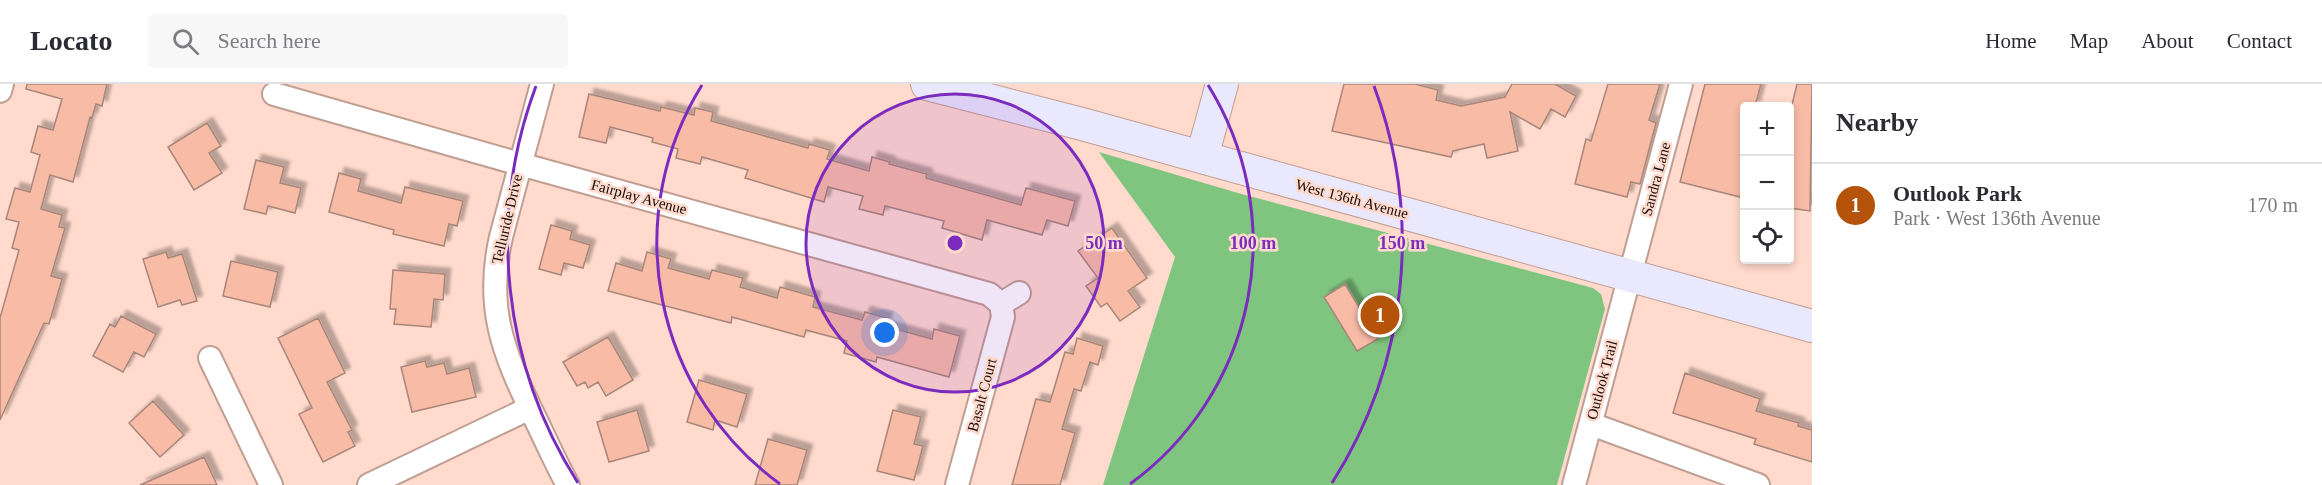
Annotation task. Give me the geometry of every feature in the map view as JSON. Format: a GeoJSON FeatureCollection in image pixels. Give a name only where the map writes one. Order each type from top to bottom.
{"type":"FeatureCollection","features":[{"type":"Feature","properties":{"kind":"street"},"geometry":{"type":"LineString","coordinates":[[0,91],[2,84]]}},
{"type":"Feature","properties":{"kind":"street","name":"Telluride Drive"},"geometry":{"type":"LineString","coordinates":[[542,84],[496,257],[494,287],[501,338],[511,368],[568,485]]}},
{"type":"Feature","properties":{"kind":"street","name":"West 136th Avenue"},"geometry":{"type":"LineString","coordinates":[[927,84],[1202,157],[1812,326]]}},
{"type":"Feature","properties":{"kind":"street"},"geometry":{"type":"LineString","coordinates":[[1202,157],[1222,84]]}},
{"type":"Feature","properties":{"kind":"street","name":"Sandra Lane"},"geometry":{"type":"LineString","coordinates":[[1631,275],[1681,84]]}},
{"type":"Feature","properties":{"kind":"street","name":"Fairplay Avenue"},"geometry":{"type":"LineString","coordinates":[[274,94],[1010,299]]}},
{"type":"Feature","properties":{"kind":"street","name":"Outlook Trail"},"geometry":{"type":"LineString","coordinates":[[1574,485],[1631,275]]}},
{"type":"Feature","properties":{"kind":"street","name":"Basalt Court"},"geometry":{"type":"LineString","coordinates":[[957,485],[1010,299]]}},
{"type":"Feature","properties":{"kind":"street"},"geometry":{"type":"LineString","coordinates":[[210,358],[271,485]]}},
{"type":"Feature","properties":{"kind":"street"},"geometry":{"type":"LineString","coordinates":[[369,485],[530,408]]}},
{"type":"Feature","properties":{"kind":"street"},"geometry":{"type":"LineString","coordinates":[[1591,424],[1758,485]]}},
{"type":"Feature","properties":{"kind":"green space"},"geometry":{"type":"Polygon","coordinates":[[[1099,152],[1238,193],[1593,288],[1601,294],[1605,309],[1557,485],[1103,485],[1175,257],[1099,152]]]}},
{"type":"Feature","properties":{"kind":"building"},"geometry":{"type":"Polygon","coordinates":[[[27,84],[107,84],[102,106],[96,104],[92,118],[90,117],[73,182],[50,175],[41,209],[62,215],[59,227],[65,228],[51,276],[62,279],[49,324],[44,323],[0,420],[0,318],[19,250],[12,248],[19,222],[6,219],[15,188],[30,192],[40,155],[31,152],[38,126],[53,130],[62,99],[26,89],[27,84]]]}},
{"type":"Feature","properties":{"kind":"building"},"geometry":{"type":"Polygon","coordinates":[[[1344,84],[1415,84],[1438,90],[1436,100],[1461,106],[1505,97],[1512,84],[1555,84],[1576,96],[1565,117],[1551,109],[1540,129],[1510,112],[1518,151],[1487,158],[1484,144],[1453,151],[1451,157],[1332,131],[1344,84]]]}},
{"type":"Feature","properties":{"kind":"building"},"geometry":{"type":"Polygon","coordinates":[[[1608,84],[1660,84],[1649,120],[1656,123],[1640,184],[1631,182],[1627,197],[1575,184],[1586,139],[1591,141],[1608,84]]]}},
{"type":"Feature","properties":{"kind":"building"},"geometry":{"type":"Polygon","coordinates":[[[1705,84],[1761,84],[1756,102],[1740,102],[1740,197],[1680,182],[1705,84]]]}},
{"type":"Feature","properties":{"kind":"building"},"geometry":{"type":"Polygon","coordinates":[[[1797,84],[1812,84],[1810,211],[1794,209],[1793,102],[1797,84]]]}},
{"type":"Feature","properties":{"kind":"building"},"geometry":{"type":"Polygon","coordinates":[[[589,94],[660,111],[661,107],[694,115],[695,108],[713,112],[711,121],[808,148],[809,144],[830,150],[827,159],[869,171],[872,157],[927,174],[926,178],[1021,205],[1026,188],[1075,201],[1068,226],[1047,220],[1042,235],[987,220],[982,240],[942,228],[944,221],[885,206],[883,215],[859,209],[863,196],[828,187],[824,202],[745,178],[748,170],[702,157],[700,164],[676,158],[678,149],[652,142],[653,138],[610,127],[606,143],[579,137],[589,94]]]}},
{"type":"Feature","properties":{"kind":"building"},"geometry":{"type":"Polygon","coordinates":[[[207,123],[221,146],[209,153],[222,173],[194,190],[168,147],[207,123]]]}},
{"type":"Feature","properties":{"kind":"building"},"geometry":{"type":"Polygon","coordinates":[[[256,160],[284,167],[280,183],[301,188],[295,213],[268,206],[266,214],[244,209],[256,160]]]}},
{"type":"Feature","properties":{"kind":"building"},"geometry":{"type":"Polygon","coordinates":[[[339,173],[361,179],[358,191],[401,203],[405,187],[463,201],[457,226],[449,224],[444,246],[393,234],[394,230],[329,212],[339,173]]]}},
{"type":"Feature","properties":{"kind":"building"},"geometry":{"type":"Polygon","coordinates":[[[551,225],[572,231],[570,239],[590,245],[583,268],[564,263],[561,275],[539,269],[551,225]]]}},
{"type":"Feature","properties":{"kind":"building"},"geometry":{"type":"Polygon","coordinates":[[[1112,228],[1147,278],[1128,291],[1140,307],[1120,321],[1107,303],[1101,307],[1086,286],[1098,278],[1078,251],[1112,228]]]}},
{"type":"Feature","properties":{"kind":"building"},"geometry":{"type":"Polygon","coordinates":[[[166,252],[168,258],[182,254],[197,301],[182,305],[180,300],[158,307],[143,259],[166,252]]]}},
{"type":"Feature","properties":{"kind":"building"},"geometry":{"type":"Polygon","coordinates":[[[647,252],[671,259],[668,268],[709,279],[712,270],[743,278],[740,287],[777,298],[780,287],[815,297],[813,307],[862,320],[865,312],[887,318],[885,326],[932,339],[934,329],[960,336],[949,377],[877,357],[876,362],[844,353],[847,341],[806,330],[804,337],[732,317],[731,323],[608,291],[616,263],[642,271],[647,252]]]}},
{"type":"Feature","properties":{"kind":"building"},"geometry":{"type":"Polygon","coordinates":[[[231,261],[278,272],[270,307],[223,296],[231,261]]]}},
{"type":"Feature","properties":{"kind":"building"},"geometry":{"type":"Polygon","coordinates":[[[393,270],[445,274],[443,300],[434,299],[431,327],[394,324],[396,309],[390,309],[393,270]]]}},
{"type":"Feature","properties":{"kind":"building"},"geometry":{"type":"Polygon","coordinates":[[[1345,284],[1378,339],[1357,351],[1324,297],[1345,284]]]}},
{"type":"Feature","properties":{"kind":"building"},"geometry":{"type":"Polygon","coordinates":[[[121,316],[156,334],[144,357],[134,352],[123,372],[93,356],[110,324],[115,327],[121,316]]]}},
{"type":"Feature","properties":{"kind":"building"},"geometry":{"type":"Polygon","coordinates":[[[318,318],[345,373],[327,382],[352,430],[348,432],[355,446],[323,462],[299,414],[312,408],[278,338],[318,318]]]}},
{"type":"Feature","properties":{"kind":"building"},"geometry":{"type":"Polygon","coordinates":[[[608,337],[633,380],[606,396],[598,382],[588,388],[585,382],[577,386],[563,362],[608,337]]]}},
{"type":"Feature","properties":{"kind":"building"},"geometry":{"type":"Polygon","coordinates":[[[1077,338],[1103,346],[1098,365],[1090,362],[1081,391],[1074,389],[1062,429],[1075,433],[1060,485],[1012,485],[1036,399],[1050,402],[1065,352],[1073,354],[1077,338]]]}},
{"type":"Feature","properties":{"kind":"building"},"geometry":{"type":"Polygon","coordinates":[[[425,361],[427,367],[444,363],[447,374],[469,368],[476,397],[412,412],[401,367],[425,361]]]}},
{"type":"Feature","properties":{"kind":"building"},"geometry":{"type":"Polygon","coordinates":[[[1685,373],[1760,399],[1756,411],[1799,423],[1798,426],[1812,430],[1812,462],[1754,444],[1756,439],[1673,413],[1685,373]]]}},
{"type":"Feature","properties":{"kind":"building"},"geometry":{"type":"Polygon","coordinates":[[[699,380],[747,394],[737,427],[715,420],[713,430],[687,422],[699,380]]]}},
{"type":"Feature","properties":{"kind":"building"},"geometry":{"type":"Polygon","coordinates":[[[153,401],[184,435],[160,457],[129,423],[153,401]]]}},
{"type":"Feature","properties":{"kind":"building"},"geometry":{"type":"Polygon","coordinates":[[[637,410],[649,451],[609,462],[597,422],[637,410]]]}},
{"type":"Feature","properties":{"kind":"building"},"geometry":{"type":"Polygon","coordinates":[[[893,410],[921,417],[914,444],[923,446],[914,480],[877,471],[893,410]]]}},
{"type":"Feature","properties":{"kind":"building"},"geometry":{"type":"Polygon","coordinates":[[[768,439],[807,450],[797,485],[755,485],[768,439]]]}},
{"type":"Feature","properties":{"kind":"building"},"geometry":{"type":"Polygon","coordinates":[[[204,457],[217,485],[140,485],[204,457]]]}},
{"type":"Feature","properties":{"kind":"place","name":"Outlook Park"},"geometry":{"type":"Point","coordinates":[1380,315]}}]}
